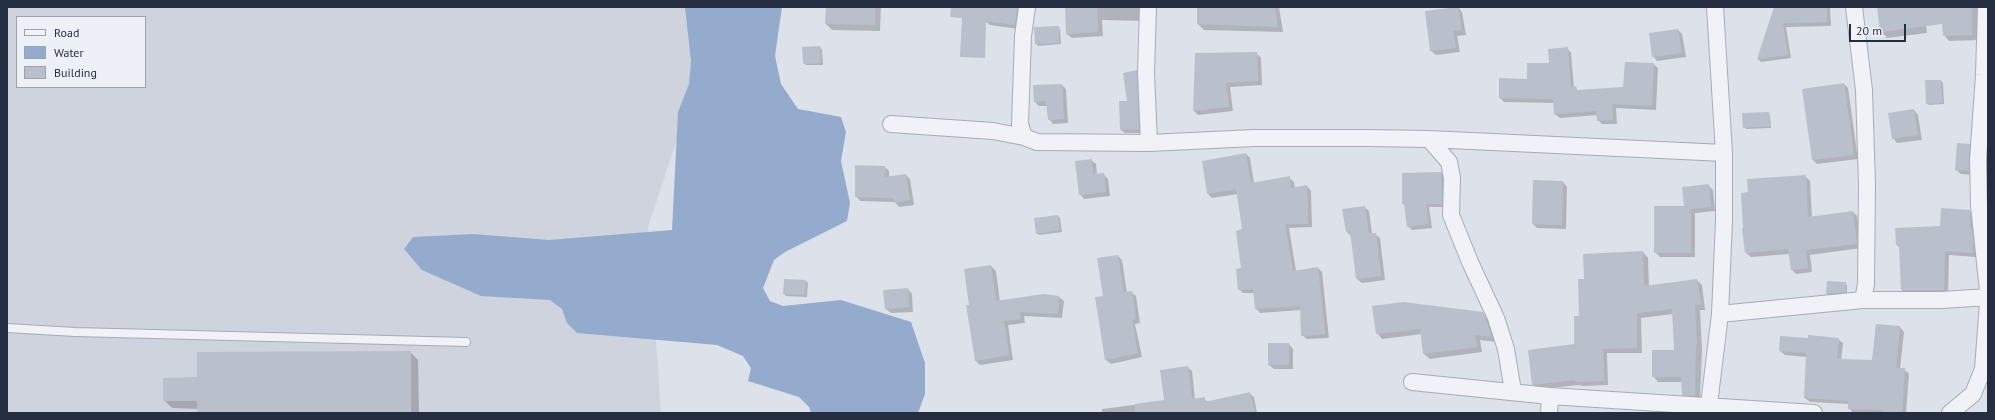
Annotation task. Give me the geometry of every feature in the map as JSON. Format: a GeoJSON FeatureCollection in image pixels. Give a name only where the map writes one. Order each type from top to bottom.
{"type":"FeatureCollection","features":[{"type":"Feature","properties":{"kind":"street"},"geometry":{"type":"LineString","coordinates":[[1024,137],[1020,124],[1023,36],[1027,7]]}},
{"type":"Feature","properties":{"kind":"street"},"geometry":{"type":"LineString","coordinates":[[1148,7],[1146,73],[1149,143]]}},
{"type":"Feature","properties":{"kind":"street"},"geometry":{"type":"LineString","coordinates":[[1708,409],[1720,314],[1724,220],[1724,153],[1716,7]]}},
{"type":"Feature","properties":{"kind":"street"},"geometry":{"type":"LineString","coordinates":[[1854,7],[1864,98],[1867,185],[1866,284],[1863,300]]}},
{"type":"Feature","properties":{"kind":"street"},"geometry":{"type":"LineString","coordinates":[[1986,7],[1984,75],[1978,160],[1979,206],[1988,291]]}},
{"type":"Feature","properties":{"kind":"street"},"geometry":{"type":"LineString","coordinates":[[891,124],[993,130],[1024,137],[1037,142],[1149,143],[1254,138],[1429,139],[1724,153]]}},
{"type":"Feature","properties":{"kind":"street"},"geometry":{"type":"LineString","coordinates":[[1429,139],[1449,162],[1452,178],[1451,215],[1470,262],[1496,318],[1506,348],[1512,391]]}},
{"type":"Feature","properties":{"kind":"street"},"geometry":{"type":"LineString","coordinates":[[1720,314],[1863,300],[1942,300],[1988,297]]}},
{"type":"Feature","properties":{"kind":"street"},"geometry":{"type":"LineString","coordinates":[[1950,413],[1973,394],[1983,369],[1988,302]]}},
{"type":"Feature","properties":{"kind":"street"},"geometry":{"type":"LineString","coordinates":[[1412,382],[1550,396],[1708,409],[1814,413]]}},
{"type":"Feature","properties":{"kind":"street"},"geometry":{"type":"LineString","coordinates":[[1549,413],[1550,396]]}},
{"type":"Feature","properties":{"kind":"lane"},"geometry":{"type":"LineString","coordinates":[[7,328],[75,332],[466,342]]}},
{"type":"Feature","properties":{"kind":"shaded area"},"geometry":{"type":"Polygon","coordinates":[[[7,7],[721,7],[648,227],[661,413],[7,413],[7,7]]]}},
{"type":"Feature","properties":{"kind":"water"},"geometry":{"type":"Polygon","coordinates":[[[685,7],[782,7],[775,56],[781,84],[798,109],[841,117],[846,132],[841,161],[850,203],[847,221],[785,252],[774,260],[763,288],[770,301],[783,306],[841,300],[911,322],[925,363],[925,394],[918,413],[811,413],[809,407],[799,397],[748,381],[751,368],[743,356],[717,345],[577,333],[567,323],[562,309],[550,300],[481,296],[422,270],[404,249],[413,237],[473,234],[549,240],[672,230],[678,112],[689,84],[691,61],[685,7]]]}},
{"type":"Feature","properties":{"kind":"building"},"geometry":{"type":"Polygon","coordinates":[[[826,7],[875,7],[875,25],[825,24],[826,7]]]}},
{"type":"Feature","properties":{"kind":"building"},"geometry":{"type":"Polygon","coordinates":[[[951,7],[1017,7],[1015,25],[986,21],[985,58],[960,57],[962,18],[950,17],[951,7]]]}},
{"type":"Feature","properties":{"kind":"building"},"geometry":{"type":"Polygon","coordinates":[[[1065,7],[1097,7],[1098,32],[1066,34],[1065,7]]]}},
{"type":"Feature","properties":{"kind":"building"},"geometry":{"type":"Polygon","coordinates":[[[1197,7],[1275,7],[1278,27],[1197,24],[1197,7]]]}},
{"type":"Feature","properties":{"kind":"building"},"geometry":{"type":"Polygon","coordinates":[[[1458,7],[1462,30],[1453,31],[1456,48],[1430,51],[1425,11],[1458,7]]]}},
{"type":"Feature","properties":{"kind":"building"},"geometry":{"type":"Polygon","coordinates":[[[1774,7],[1827,7],[1827,22],[1783,23],[1788,55],[1757,59],[1774,7]]]}},
{"type":"Feature","properties":{"kind":"building"},"geometry":{"type":"Polygon","coordinates":[[[1877,7],[1972,7],[1972,35],[1943,36],[1942,24],[1880,32],[1877,7]]]}},
{"type":"Feature","properties":{"kind":"building"},"geometry":{"type":"Polygon","coordinates":[[[1059,26],[1059,43],[1035,44],[1034,27],[1059,26]]]}},
{"type":"Feature","properties":{"kind":"building"},"geometry":{"type":"Polygon","coordinates":[[[1678,29],[1682,53],[1652,57],[1649,33],[1678,29]]]}},
{"type":"Feature","properties":{"kind":"building"},"geometry":{"type":"Polygon","coordinates":[[[820,46],[821,63],[803,64],[802,47],[820,46]]]}},
{"type":"Feature","properties":{"kind":"building"},"geometry":{"type":"Polygon","coordinates":[[[1568,47],[1571,87],[1576,86],[1577,90],[1623,87],[1625,62],[1654,63],[1652,106],[1612,104],[1613,120],[1597,121],[1596,111],[1554,114],[1553,99],[1499,98],[1499,78],[1527,79],[1527,63],[1549,63],[1548,49],[1568,47]]]}},
{"type":"Feature","properties":{"kind":"building"},"geometry":{"type":"Polygon","coordinates":[[[1257,52],[1258,81],[1226,83],[1229,107],[1193,111],[1195,53],[1257,52]]]}},
{"type":"Feature","properties":{"kind":"building"},"geometry":{"type":"Polygon","coordinates":[[[1137,70],[1139,129],[1120,130],[1119,101],[1127,101],[1123,73],[1137,70]]]}},
{"type":"Feature","properties":{"kind":"building"},"geometry":{"type":"Polygon","coordinates":[[[1925,80],[1941,80],[1942,103],[1926,104],[1925,80]]]}},
{"type":"Feature","properties":{"kind":"building"},"geometry":{"type":"Polygon","coordinates":[[[1844,83],[1854,155],[1812,160],[1802,89],[1844,83]]]}},
{"type":"Feature","properties":{"kind":"building"},"geometry":{"type":"Polygon","coordinates":[[[1062,84],[1064,119],[1048,120],[1046,101],[1034,102],[1033,85],[1062,84]]]}},
{"type":"Feature","properties":{"kind":"building"},"geometry":{"type":"Polygon","coordinates":[[[1914,109],[1918,135],[1892,139],[1888,113],[1914,109]]]}},
{"type":"Feature","properties":{"kind":"building"},"geometry":{"type":"Polygon","coordinates":[[[1769,112],[1770,126],[1743,128],[1742,113],[1769,112]]]}},
{"type":"Feature","properties":{"kind":"building"},"geometry":{"type":"Polygon","coordinates":[[[1957,143],[1970,144],[1969,171],[1955,170],[1957,143]]]}},
{"type":"Feature","properties":{"kind":"building"},"geometry":{"type":"Polygon","coordinates":[[[1246,153],[1251,183],[1290,176],[1291,188],[1307,185],[1308,224],[1285,224],[1293,271],[1318,267],[1325,334],[1301,336],[1300,306],[1255,309],[1253,289],[1238,290],[1236,269],[1241,268],[1236,231],[1242,229],[1236,189],[1207,194],[1202,161],[1246,153]]]}},
{"type":"Feature","properties":{"kind":"building"},"geometry":{"type":"Polygon","coordinates":[[[1092,159],[1093,174],[1104,173],[1106,192],[1079,195],[1075,161],[1092,159]]]}},
{"type":"Feature","properties":{"kind":"building"},"geometry":{"type":"Polygon","coordinates":[[[855,165],[885,166],[885,177],[906,174],[910,200],[894,203],[893,198],[855,197],[855,165]]]}},
{"type":"Feature","properties":{"kind":"building"},"geometry":{"type":"Polygon","coordinates":[[[1441,172],[1442,204],[1426,204],[1429,224],[1407,227],[1404,204],[1402,204],[1402,173],[1441,172]]]}},
{"type":"Feature","properties":{"kind":"building"},"geometry":{"type":"Polygon","coordinates":[[[1806,175],[1808,217],[1853,211],[1857,244],[1806,250],[1808,268],[1791,270],[1788,249],[1745,253],[1742,229],[1741,193],[1748,192],[1747,179],[1806,175]]]}},
{"type":"Feature","properties":{"kind":"building"},"geometry":{"type":"Polygon","coordinates":[[[1533,180],[1563,181],[1562,225],[1532,224],[1533,180]]]}},
{"type":"Feature","properties":{"kind":"building"},"geometry":{"type":"Polygon","coordinates":[[[1709,184],[1711,207],[1691,209],[1691,253],[1654,253],[1654,206],[1684,206],[1682,187],[1709,184]]]}},
{"type":"Feature","properties":{"kind":"building"},"geometry":{"type":"Polygon","coordinates":[[[1365,206],[1369,233],[1376,233],[1381,276],[1356,279],[1350,231],[1346,232],[1342,209],[1365,206]]]}},
{"type":"Feature","properties":{"kind":"building"},"geometry":{"type":"Polygon","coordinates":[[[1941,208],[1970,210],[1970,227],[1972,227],[1973,241],[1972,253],[1945,251],[1944,290],[1901,290],[1899,245],[1896,245],[1895,228],[1940,226],[1941,208]]]}},
{"type":"Feature","properties":{"kind":"building"},"geometry":{"type":"Polygon","coordinates":[[[1058,215],[1060,230],[1036,234],[1034,218],[1058,215]]]}},
{"type":"Feature","properties":{"kind":"building"},"geometry":{"type":"Polygon","coordinates":[[[1643,251],[1644,286],[1697,279],[1701,305],[1695,305],[1697,345],[1695,396],[1682,395],[1681,377],[1652,377],[1652,350],[1674,350],[1672,309],[1637,313],[1637,348],[1603,349],[1604,381],[1575,382],[1575,380],[1532,385],[1528,350],[1574,344],[1574,316],[1579,316],[1578,279],[1584,279],[1583,254],[1643,251]]]}},
{"type":"Feature","properties":{"kind":"building"},"geometry":{"type":"Polygon","coordinates":[[[1118,255],[1124,292],[1132,291],[1136,319],[1132,320],[1138,353],[1105,360],[1095,297],[1103,296],[1097,258],[1118,255]]]}},
{"type":"Feature","properties":{"kind":"building"},"geometry":{"type":"Polygon","coordinates":[[[991,265],[996,301],[1043,294],[1059,296],[1058,314],[1020,312],[1021,319],[1004,321],[1009,355],[975,361],[966,305],[969,305],[964,269],[991,265]]]}},
{"type":"Feature","properties":{"kind":"building"},"geometry":{"type":"Polygon","coordinates":[[[784,279],[806,280],[805,295],[783,294],[784,279]]]}},
{"type":"Feature","properties":{"kind":"building"},"geometry":{"type":"Polygon","coordinates":[[[1827,281],[1846,282],[1845,292],[1826,294],[1827,281]]]}},
{"type":"Feature","properties":{"kind":"building"},"geometry":{"type":"Polygon","coordinates":[[[908,288],[909,307],[885,309],[883,290],[908,288]]]}},
{"type":"Feature","properties":{"kind":"building"},"geometry":{"type":"Polygon","coordinates":[[[1403,302],[1483,312],[1492,337],[1475,335],[1477,347],[1423,354],[1420,329],[1376,334],[1372,306],[1403,302]]]}},
{"type":"Feature","properties":{"kind":"building"},"geometry":{"type":"Polygon","coordinates":[[[1876,324],[1900,326],[1896,368],[1905,368],[1902,413],[1883,413],[1883,410],[1848,409],[1848,401],[1804,398],[1806,353],[1779,351],[1780,336],[1808,338],[1808,335],[1839,338],[1837,359],[1872,360],[1876,324]]]}},
{"type":"Feature","properties":{"kind":"building"},"geometry":{"type":"Polygon","coordinates":[[[1268,343],[1289,343],[1289,365],[1268,365],[1268,343]]]}},
{"type":"Feature","properties":{"kind":"building"},"geometry":{"type":"Polygon","coordinates":[[[411,351],[411,413],[197,413],[197,401],[163,401],[163,378],[197,377],[197,352],[411,351]]]}},
{"type":"Feature","properties":{"kind":"building"},"geometry":{"type":"Polygon","coordinates":[[[1188,366],[1192,399],[1205,397],[1205,402],[1250,392],[1255,413],[1135,413],[1135,404],[1164,400],[1160,370],[1188,366]]]}}]}
